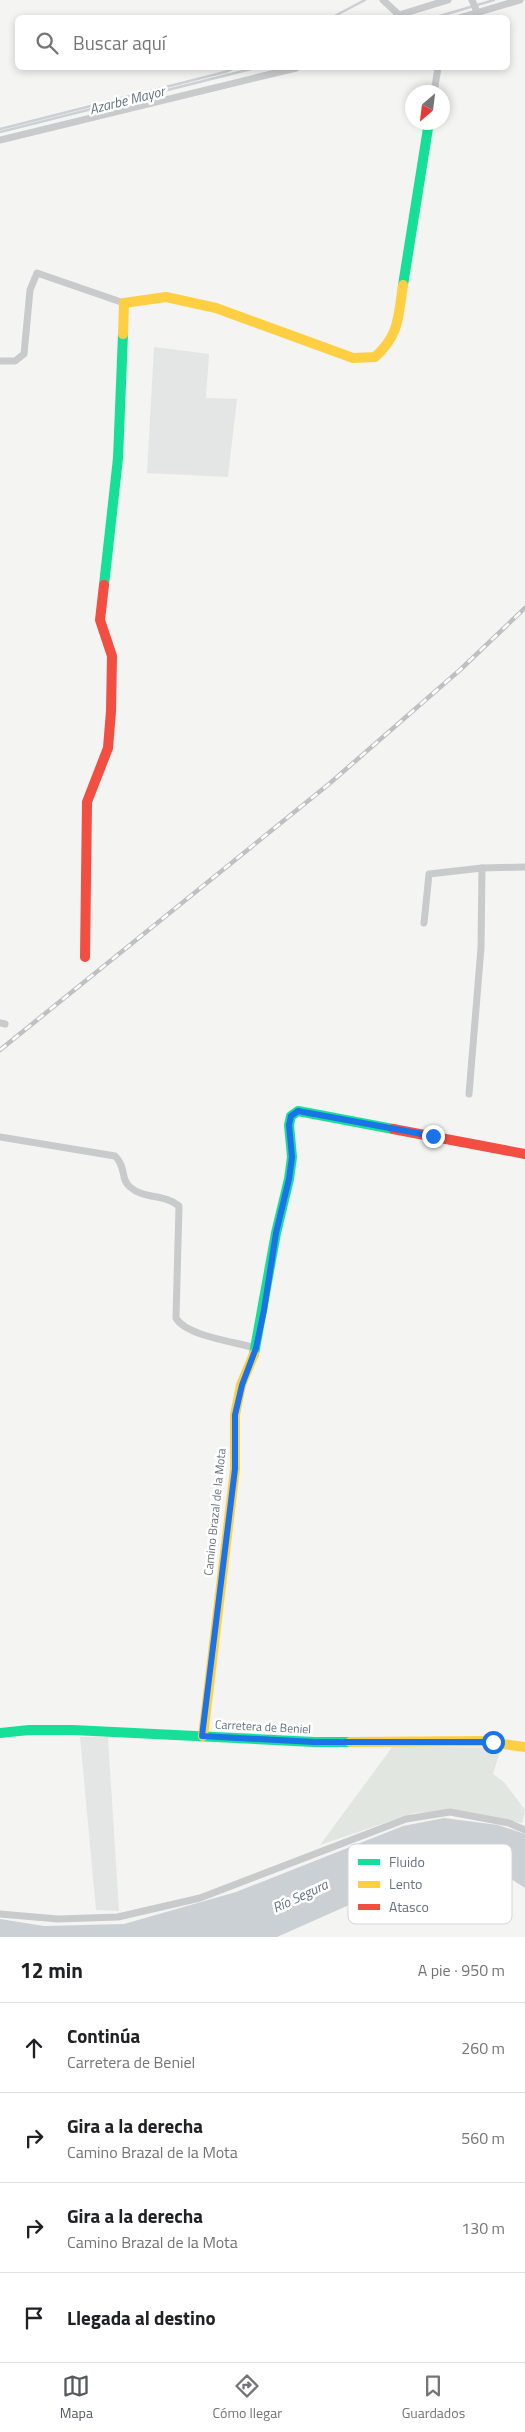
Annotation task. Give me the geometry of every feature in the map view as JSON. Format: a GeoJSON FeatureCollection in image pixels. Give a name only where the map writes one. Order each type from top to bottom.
{"type":"FeatureCollection","features":[{"type":"Feature","properties":{"kind":"street"},"geometry":{"type":"LineString","coordinates":[[383,0],[399,15],[448,0]]}},
{"type":"Feature","properties":{"kind":"street"},"geometry":{"type":"LineString","coordinates":[[472,0],[477,12]]}},
{"type":"Feature","properties":{"kind":"street"},"geometry":{"type":"LineString","coordinates":[[468,15],[520,0]]}},
{"type":"Feature","properties":{"kind":"street"},"geometry":{"type":"LineString","coordinates":[[0,140],[288,70]]}},
{"type":"Feature","properties":{"kind":"street"},"geometry":{"type":"LineString","coordinates":[[435,85],[438,70]]}},
{"type":"Feature","properties":{"kind":"street"},"geometry":{"type":"LineString","coordinates":[[0,361],[15,362],[24,354],[30,290],[37,273],[124,303],[166,297],[216,308],[354,358],[375,357],[388,345],[395,333],[428,130]]}},
{"type":"Feature","properties":{"kind":"street"},"geometry":{"type":"LineString","coordinates":[[85,957],[87,802],[108,748],[111,711],[112,656],[100,620],[118,458],[124,303]]}},
{"type":"Feature","properties":{"kind":"street"},"geometry":{"type":"LineString","coordinates":[[424,923],[429,874],[482,868],[525,867]]}},
{"type":"Feature","properties":{"kind":"street"},"geometry":{"type":"LineString","coordinates":[[469,1094],[480,948],[482,868]]}},
{"type":"Feature","properties":{"kind":"street","name":"Camino Brazal de la Mota"},"geometry":{"type":"LineString","coordinates":[[202,1736],[235,1469],[235,1415],[242,1385],[256,1348],[276,1233],[289,1179],[292,1157],[289,1125],[291,1116],[298,1111],[525,1154]]}},
{"type":"Feature","properties":{"kind":"street"},"geometry":{"type":"LineString","coordinates":[[0,1136],[115,1156],[123,1164],[125,1182],[132,1190],[172,1200],[179,1206],[176,1318],[180,1326],[192,1332],[256,1348]]}},
{"type":"Feature","properties":{"kind":"street","name":"Carretera de Beniel"},"geometry":{"type":"LineString","coordinates":[[0,1734],[50,1730],[314,1742],[481,1742],[525,1747]]}},
{"type":"Feature","properties":{"kind":"street"},"geometry":{"type":"LineString","coordinates":[[0,1914],[58,1919],[118,1917],[136,1913],[200,1898],[406,1819],[441,1813],[450,1812],[501,1822],[525,1830]]}},
{"type":"Feature","properties":{"kind":"shaded area"},"geometry":{"type":"Polygon","coordinates":[[[154,347],[209,354],[206,398],[237,399],[228,477],[147,473],[154,347]]]}},
{"type":"Feature","properties":{"kind":"shaded area"},"geometry":{"type":"Polygon","coordinates":[[[80,1737],[108,1737],[119,1911],[96,1910],[80,1737]]]}},
{"type":"Feature","properties":{"kind":"shaded area"},"geometry":{"type":"Polygon","coordinates":[[[393,1746],[501,1748],[493,1774],[504,1782],[525,1810],[522,1823],[455,1810],[414,1813],[320,1845],[393,1746]]]}},
{"type":"Feature","properties":{"kind":"water"},"geometry":{"type":"Polygon","coordinates":[[[444,1818],[498,1825],[525,1834],[525,1888],[512,1880],[512,1844],[357,1844],[403,1826],[444,1818]]]}},
{"type":"Feature","properties":{"kind":"water","name":"Río Segura"},"geometry":{"type":"Polygon","coordinates":[[[348,1848],[348,1905],[277,1937],[0,1937],[0,1919],[44,1926],[124,1924],[236,1892],[348,1848]]]}},
{"type":"Feature","properties":{"kind":"waterway"},"geometry":{"type":"LineString","coordinates":[[337,15],[365,0]]}},
{"type":"Feature","properties":{"kind":"waterway","name":"Azarbe Mayor"},"geometry":{"type":"LineString","coordinates":[[443,15],[494,0]]}},
{"type":"Feature","properties":{"kind":"waterway","name":"Azarbe Mayor"},"geometry":{"type":"LineString","coordinates":[[0,129],[230,70]]}},
{"type":"Feature","properties":{"kind":"waterway","name":"Azarbe Mayor"},"geometry":{"type":"LineString","coordinates":[[0,132],[247,70]]}},
{"type":"Feature","properties":{"kind":"railway"},"geometry":{"type":"LineString","coordinates":[[0,1050],[329,784],[461,669],[525,608]]}},
{"type":"Feature","properties":{"kind":"traffic: fast"},"geometry":{"type":"LineString","coordinates":[[403,285],[428,130]]}},
{"type":"Feature","properties":{"kind":"traffic: fast"},"geometry":{"type":"LineString","coordinates":[[104,585],[118,458],[123,334]]}},
{"type":"Feature","properties":{"kind":"traffic: fast"},"geometry":{"type":"LineString","coordinates":[[254,1354],[276,1233],[289,1179],[292,1157],[289,1125],[291,1116],[298,1111],[393,1129]]}},
{"type":"Feature","properties":{"kind":"traffic: fast"},"geometry":{"type":"LineString","coordinates":[[0,1733],[29,1730],[73,1730],[314,1742],[350,1742]]}},
{"type":"Feature","properties":{"kind":"traffic: slow"},"geometry":{"type":"LineString","coordinates":[[123,334],[124,303],[166,297],[216,308],[353,358],[375,357],[394,333],[399,316],[403,285]]}},
{"type":"Feature","properties":{"kind":"traffic: slow"},"geometry":{"type":"LineString","coordinates":[[203,1736],[235,1469],[235,1415],[241,1385],[254,1354]]}},
{"type":"Feature","properties":{"kind":"traffic: slow"},"geometry":{"type":"LineString","coordinates":[[350,1742],[481,1741],[525,1747]]}},
{"type":"Feature","properties":{"kind":"traffic: jam"},"geometry":{"type":"LineString","coordinates":[[85,957],[87,802],[108,748],[111,711],[112,656],[100,620],[104,585]]}},
{"type":"Feature","properties":{"kind":"traffic: jam"},"geometry":{"type":"LineString","coordinates":[[393,1129],[525,1154]]}},
{"type":"Feature","properties":{"kind":"route"},"geometry":{"type":"LineString","coordinates":[[433,1136],[298,1111],[291,1116],[289,1125],[292,1157],[289,1179],[276,1233],[256,1348],[242,1385],[235,1415],[235,1469],[202,1736],[314,1742],[493,1742]]}}]}
